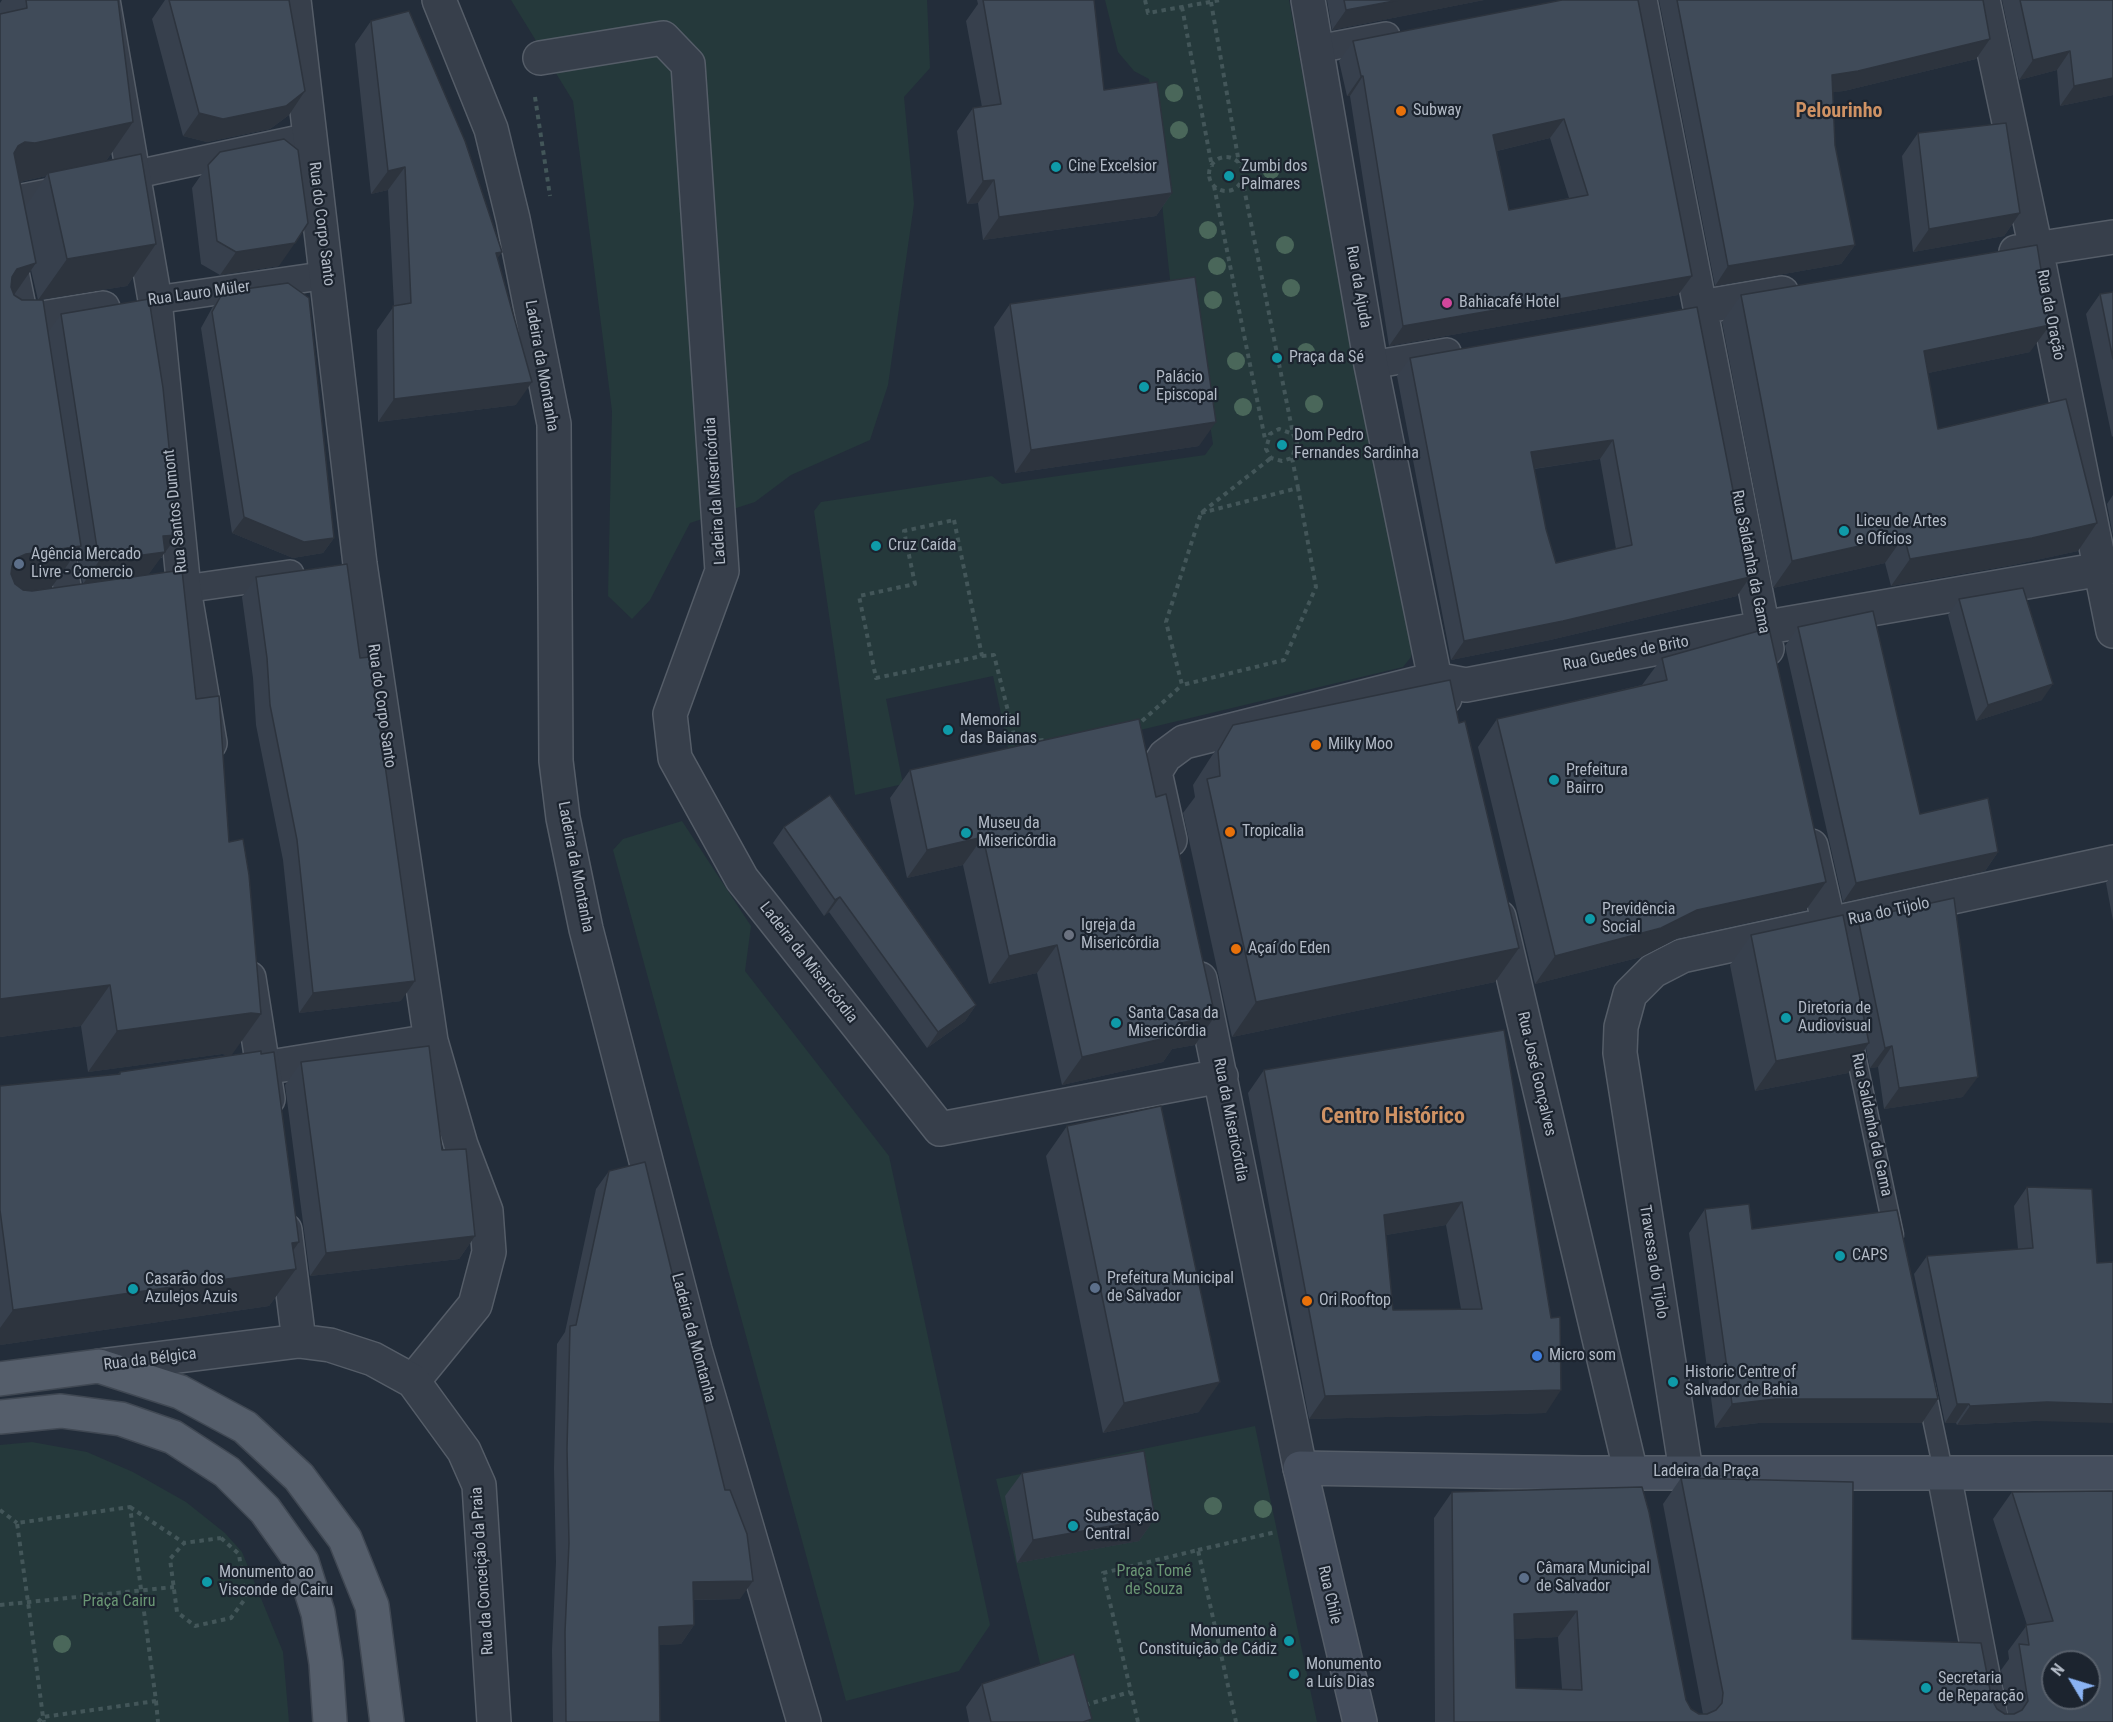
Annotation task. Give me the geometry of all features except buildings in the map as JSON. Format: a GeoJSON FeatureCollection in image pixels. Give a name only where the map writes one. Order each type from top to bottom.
{"type":"FeatureCollection","features":[{"type":"Feature","properties":{"kind":"main road","name":"Rua da Bélgica"},"geometry":{"type":"LineString","coordinates":[[0,1379],[99,1366]]}},
{"type":"Feature","properties":{"kind":"main road"},"geometry":{"type":"LineString","coordinates":[[99,1366],[180,1392],[245,1427],[299,1477],[345,1539],[372,1606],[387,1722]]}},
{"type":"Feature","properties":{"kind":"main road"},"geometry":{"type":"LineString","coordinates":[[0,1417],[61,1411],[121,1419],[172,1437],[227,1472],[265,1510],[302,1563],[320,1623],[326,1663],[330,1722]]}},
{"type":"Feature","properties":{"kind":"main road","name":"Ladeira da Praça"},"geometry":{"type":"LineString","coordinates":[[1300,1468],[1635,1488],[1686,1471],[1944,1475],[2113,1473]]}},
{"type":"Feature","properties":{"kind":"main road","name":"Rua Chile"},"geometry":{"type":"LineString","coordinates":[[1300,1468],[1360,1722]]}},
{"type":"Feature","properties":{"kind":"street","name":"Rua Santos Dumont"},"geometry":{"type":"LineString","coordinates":[[103,0],[155,300],[184,589],[215,776]]}},
{"type":"Feature","properties":{"kind":"street","name":"Rua do Corpo Santo"},"geometry":{"type":"LineString","coordinates":[[294,0],[309,137],[328,275],[337,567],[431,1041],[461,1145],[486,1211],[489,1252],[475,1305],[412,1382]]}},
{"type":"Feature","properties":{"kind":"street","name":"Ladeira da Montanha"},"geometry":{"type":"LineString","coordinates":[[439,0],[491,129],[513,219],[554,424],[556,761],[563,818],[586,929],[695,1350],[804,1722]]}},
{"type":"Feature","properties":{"kind":"street","name":"Rua da Ajuda"},"geometry":{"type":"LineString","coordinates":[[1308,0],[1371,365],[1435,679]]}},
{"type":"Feature","properties":{"kind":"street","name":"Rua Saldanha da Gama"},"geometry":{"type":"LineString","coordinates":[[1640,0],[1689,309],[1773,674]]}},
{"type":"Feature","properties":{"kind":"street","name":"Rua da Oração"},"geometry":{"type":"LineString","coordinates":[[1983,0],[2107,568],[2113,631]]}},
{"type":"Feature","properties":{"kind":"street"},"geometry":{"type":"LineString","coordinates":[[1317,50],[1407,32]]}},
{"type":"Feature","properties":{"kind":"street","name":"Ladeira da Misericórdia"},"geometry":{"type":"LineString","coordinates":[[540,58],[663,38],[688,64],[722,571],[670,714],[675,758],[742,879],[940,1130],[1221,1076]]}},
{"type":"Feature","properties":{"kind":"street"},"geometry":{"type":"LineString","coordinates":[[33,366],[13,322],[0,200],[135,175],[309,137]]}},
{"type":"Feature","properties":{"kind":"street"},"geometry":{"type":"LineString","coordinates":[[1990,257],[2113,237]]}},
{"type":"Feature","properties":{"kind":"street","name":"Rua Lauro Müler"},"geometry":{"type":"LineString","coordinates":[[13,322],[328,275]]}},
{"type":"Feature","properties":{"kind":"street"},"geometry":{"type":"LineString","coordinates":[[1689,309],[1816,287]]}},
{"type":"Feature","properties":{"kind":"street"},"geometry":{"type":"LineString","coordinates":[[1371,365],[1477,346]]}},
{"type":"Feature","properties":{"kind":"street"},"geometry":{"type":"LineString","coordinates":[[56,514],[70,606]]}},
{"type":"Feature","properties":{"kind":"street"},"geometry":{"type":"LineString","coordinates":[[150,594],[337,567]]}},
{"type":"Feature","properties":{"kind":"street","name":"Rua Guedes de Brito"},"geometry":{"type":"LineString","coordinates":[[1176,866],[1155,772],[1165,756],[1184,742],[1435,679],[1466,685],[1762,628],[2107,568]]}},
{"type":"Feature","properties":{"kind":"street"},"geometry":{"type":"LineString","coordinates":[[35,610],[104,601]]}},
{"type":"Feature","properties":{"kind":"street"},"geometry":{"type":"LineString","coordinates":[[1435,679],[1449,707],[1454,730]]}},
{"type":"Feature","properties":{"kind":"street"},"geometry":{"type":"LineString","coordinates":[[1803,811],[1830,931]]}},
{"type":"Feature","properties":{"kind":"street","name":"Rua do Tijolo"},"geometry":{"type":"LineString","coordinates":[[1620,1053],[1621,1027],[1630,994],[1653,971],[1682,956],[1830,931],[2113,862]]}},
{"type":"Feature","properties":{"kind":"street","name":"Rua José Gonçalves"},"geometry":{"type":"LineString","coordinates":[[1493,892],[1635,1488]]}},
{"type":"Feature","properties":{"kind":"street","name":"Rua da Misericórdia"},"geometry":{"type":"LineString","coordinates":[[1193,948],[1300,1468]]}},
{"type":"Feature","properties":{"kind":"street"},"geometry":{"type":"LineString","coordinates":[[244,951],[264,1068],[271,1127]]}},
{"type":"Feature","properties":{"kind":"street"},"geometry":{"type":"LineString","coordinates":[[264,1068],[431,1041]]}},
{"type":"Feature","properties":{"kind":"street","name":"Travessa do Tijolo"},"geometry":{"type":"LineString","coordinates":[[1620,1053],[1686,1471]]}},
{"type":"Feature","properties":{"kind":"street"},"geometry":{"type":"LineString","coordinates":[[281,1199],[299,1341]]}},
{"type":"Feature","properties":{"kind":"street","name":"Rua da Conceição da Praia"},"geometry":{"type":"LineString","coordinates":[[299,1341],[330,1345],[373,1359],[412,1382],[464,1451],[479,1485],[494,1722]]}},
{"type":"Feature","properties":{"kind":"street","name":"Rua da Bélgica"},"geometry":{"type":"LineString","coordinates":[[99,1366],[299,1341]]}},
{"type":"Feature","properties":{"kind":"street"},"geometry":{"type":"LineString","coordinates":[[1944,1475],[1992,1722]]}},
{"type":"Feature","properties":{"kind":"lane","name":"Rua Saldanha da Gama"},"geometry":{"type":"LineString","coordinates":[[1849,1019],[1898,1253]]}},
{"type":"Feature","properties":{"kind":"lane"},"geometry":{"type":"LineString","coordinates":[[1922,1370],[1944,1475]]}},
{"type":"Feature","properties":{"kind":"path"},"geometry":{"type":"LineString","coordinates":[[1145,0],[1148,13],[1221,0]]}},
{"type":"Feature","properties":{"kind":"path"},"geometry":{"type":"LineString","coordinates":[[1137,726],[1182,685],[1284,660],[1316,587],[1292,458],[1298,448],[1293,434],[1239,163],[1211,2]]}},
{"type":"Feature","properties":{"kind":"path"},"geometry":{"type":"LineString","coordinates":[[1182,7],[1212,166],[1210,177],[1214,186],[1266,443],[1272,458]]}},
{"type":"Feature","properties":{"kind":"path"},"geometry":{"type":"LineString","coordinates":[[1212,166],[1224,158],[1239,163]]}},
{"type":"Feature","properties":{"kind":"path"},"geometry":{"type":"LineString","coordinates":[[1214,186],[1228,191],[1238,187],[1242,178]]}},
{"type":"Feature","properties":{"kind":"path"},"geometry":{"type":"LineString","coordinates":[[1266,443],[1270,434],[1279,429],[1293,434]]}},
{"type":"Feature","properties":{"kind":"path"},"geometry":{"type":"LineString","coordinates":[[1272,458],[1282,461],[1292,458]]}},
{"type":"Feature","properties":{"kind":"path"},"geometry":{"type":"LineString","coordinates":[[1182,685],[1166,622],[1201,513],[1272,458]]}},
{"type":"Feature","properties":{"kind":"path"},"geometry":{"type":"LineString","coordinates":[[1201,513],[1298,488]]}},
{"type":"Feature","properties":{"kind":"path"},"geometry":{"type":"LineString","coordinates":[[982,656],[954,520],[904,531],[915,584],[860,596],[876,678],[994,655],[1016,743],[1051,740]]}},
{"type":"Feature","properties":{"kind":"path"},"geometry":{"type":"LineString","coordinates":[[130,1507],[158,1722]]}},
{"type":"Feature","properties":{"kind":"path"},"geometry":{"type":"LineString","coordinates":[[16,1523],[130,1507],[184,1543]]}},
{"type":"Feature","properties":{"kind":"path"},"geometry":{"type":"LineString","coordinates":[[0,1510],[16,1523],[44,1720]]}},
{"type":"Feature","properties":{"kind":"path"},"geometry":{"type":"LineString","coordinates":[[1138,1722],[1103,1573],[1284,1530]]}},
{"type":"Feature","properties":{"kind":"path"},"geometry":{"type":"LineString","coordinates":[[221,1538],[238,1554],[245,1599],[231,1618],[195,1626],[177,1612],[174,1587],[170,1559],[184,1543],[221,1538]]}},
{"type":"Feature","properties":{"kind":"path"},"geometry":{"type":"LineString","coordinates":[[1198,1550],[1236,1722]]}},
{"type":"Feature","properties":{"kind":"path"},"geometry":{"type":"LineString","coordinates":[[0,1605],[174,1587]]}},
{"type":"Feature","properties":{"kind":"path"},"geometry":{"type":"LineString","coordinates":[[1076,1707],[1130,1692]]}},
{"type":"Feature","properties":{"kind":"path"},"geometry":{"type":"LineString","coordinates":[[38,1722],[156,1701]]}},
{"type":"Feature","properties":{"kind":"green space"},"geometry":{"type":"Polygon","coordinates":[[[511,0],[927,0],[930,68],[904,97],[914,204],[888,385],[870,440],[791,475],[755,502],[690,523],[650,600],[632,619],[608,596],[612,411],[573,101],[511,0]]]}},
{"type":"Feature","properties":{"kind":"green space","name":"Praça da Sé"},"geometry":{"type":"Polygon","coordinates":[[[1105,0],[1289,0],[1365,419],[1413,644],[1411,657],[1403,667],[1011,761],[993,676],[886,699],[903,784],[855,795],[814,511],[821,502],[992,476],[1002,484],[1205,455],[1213,444],[1190,296],[1174,287],[1170,280],[1149,79],[1134,71],[1118,52],[1105,0]]]}},
{"type":"Feature","properties":{"kind":"green space"},"geometry":{"type":"Polygon","coordinates":[[[682,821],[751,926],[745,971],[889,1156],[990,1625],[959,1671],[846,1701],[613,850],[623,839],[682,821]]]}},
{"type":"Feature","properties":{"kind":"green space","name":"Praça Tomé de Souza"},"geometry":{"type":"Polygon","coordinates":[[[1255,1426],[1317,1722],[1054,1722],[996,1479],[1255,1426]]]}},
{"type":"Feature","properties":{"kind":"green space","name":"Praça Cairu"},"geometry":{"type":"Polygon","coordinates":[[[32,1442],[87,1452],[133,1472],[186,1502],[225,1533],[242,1552],[283,1652],[289,1722],[0,1722],[0,1445],[32,1442]]]}},
{"type":"Feature","properties":{"kind":"place","name":"Subway"},"geometry":{"type":"Point","coordinates":[1401,111]}},
{"type":"Feature","properties":{"kind":"place","name":"Cine Excelsior"},"geometry":{"type":"Point","coordinates":[1056,167]}},
{"type":"Feature","properties":{"kind":"place","name":"Zumbi dos Palmares"},"geometry":{"type":"Point","coordinates":[1229,176]}},
{"type":"Feature","properties":{"kind":"place","name":"Bahiacafé Hotel"},"geometry":{"type":"Point","coordinates":[1447,303]}},
{"type":"Feature","properties":{"kind":"place","name":"Praça da Sé"},"geometry":{"type":"Point","coordinates":[1277,358]}},
{"type":"Feature","properties":{"kind":"place","name":"Palácio Episcopal"},"geometry":{"type":"Point","coordinates":[1144,387]}},
{"type":"Feature","properties":{"kind":"place","name":"Dom Pedro Fernandes Sardinha"},"geometry":{"type":"Point","coordinates":[1282,445]}},
{"type":"Feature","properties":{"kind":"place","name":"Liceu de Artes e Ofícios"},"geometry":{"type":"Point","coordinates":[1844,531]}},
{"type":"Feature","properties":{"kind":"place","name":"Cruz Caída"},"geometry":{"type":"Point","coordinates":[876,546]}},
{"type":"Feature","properties":{"kind":"place","name":"Agência Mercado Livre - Comercio"},"geometry":{"type":"Point","coordinates":[19,564]}},
{"type":"Feature","properties":{"kind":"place","name":"Memorial das Baianas"},"geometry":{"type":"Point","coordinates":[948,730]}},
{"type":"Feature","properties":{"kind":"place","name":"Milky Moo"},"geometry":{"type":"Point","coordinates":[1316,745]}},
{"type":"Feature","properties":{"kind":"place","name":"Prefeitura Bairro"},"geometry":{"type":"Point","coordinates":[1554,780]}},
{"type":"Feature","properties":{"kind":"place","name":"Tropicalia"},"geometry":{"type":"Point","coordinates":[1230,832]}},
{"type":"Feature","properties":{"kind":"place","name":"Museu da Misericórdia"},"geometry":{"type":"Point","coordinates":[966,833]}},
{"type":"Feature","properties":{"kind":"place","name":"Previdência Social"},"geometry":{"type":"Point","coordinates":[1590,919]}},
{"type":"Feature","properties":{"kind":"place","name":"Igreja da Misericórdia"},"geometry":{"type":"Point","coordinates":[1069,935]}},
{"type":"Feature","properties":{"kind":"place","name":"Açaí do Eden"},"geometry":{"type":"Point","coordinates":[1236,949]}},
{"type":"Feature","properties":{"kind":"place","name":"Diretoria de Audiovisual"},"geometry":{"type":"Point","coordinates":[1786,1018]}},
{"type":"Feature","properties":{"kind":"place","name":"Santa Casa da Misericórdia"},"geometry":{"type":"Point","coordinates":[1116,1023]}},
{"type":"Feature","properties":{"kind":"place","name":"CAPS"},"geometry":{"type":"Point","coordinates":[1840,1256]}},
{"type":"Feature","properties":{"kind":"place","name":"Prefeitura Municipal de Salvador"},"geometry":{"type":"Point","coordinates":[1095,1288]}},
{"type":"Feature","properties":{"kind":"place","name":"Casarão dos Azulejos Azuis"},"geometry":{"type":"Point","coordinates":[133,1289]}},
{"type":"Feature","properties":{"kind":"place","name":"Ori Rooftop"},"geometry":{"type":"Point","coordinates":[1307,1301]}},
{"type":"Feature","properties":{"kind":"place","name":"Micro som"},"geometry":{"type":"Point","coordinates":[1537,1356]}},
{"type":"Feature","properties":{"kind":"place","name":"Historic Centre of Salvador de Bahia"},"geometry":{"type":"Point","coordinates":[1673,1382]}},
{"type":"Feature","properties":{"kind":"place","name":"Subestação Central"},"geometry":{"type":"Point","coordinates":[1073,1526]}},
{"type":"Feature","properties":{"kind":"place","name":"Câmara Municipal de Salvador"},"geometry":{"type":"Point","coordinates":[1524,1578]}},
{"type":"Feature","properties":{"kind":"place","name":"Monumento ao Visconde de Cairu"},"geometry":{"type":"Point","coordinates":[207,1582]}},
{"type":"Feature","properties":{"kind":"place","name":"Monumento à Constituição de Cádiz"},"geometry":{"type":"Point","coordinates":[1289,1641]}},
{"type":"Feature","properties":{"kind":"place","name":"Monumento a Luís Dias"},"geometry":{"type":"Point","coordinates":[1294,1674]}},
{"type":"Feature","properties":{"kind":"place","name":"Secretaria de Reparação"},"geometry":{"type":"Point","coordinates":[1926,1688]}},
{"type":"Feature","properties":{"kind":"district","name":"Pelourinho"},"geometry":{"type":"Point","coordinates":[1839,112]}},
{"type":"Feature","properties":{"kind":"district","name":"Centro Histórico"},"geometry":{"type":"Point","coordinates":[1393,1117]}}]}
